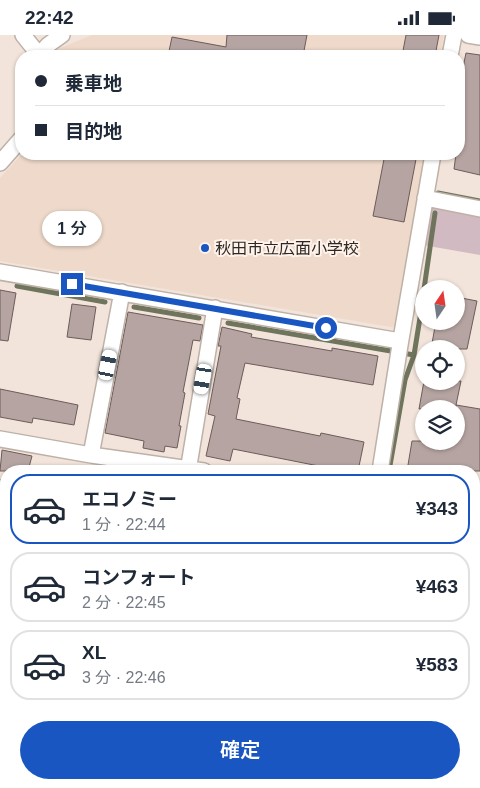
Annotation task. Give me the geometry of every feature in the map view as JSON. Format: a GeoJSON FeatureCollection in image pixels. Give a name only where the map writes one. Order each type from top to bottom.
{"type":"FeatureCollection","features":[{"type":"Feature","properties":{"kind":"street"},"geometry":{"type":"LineString","coordinates":[[23,35],[34,50]]}},
{"type":"Feature","properties":{"kind":"street"},"geometry":{"type":"LineString","coordinates":[[44,50],[62,35]]}},
{"type":"Feature","properties":{"kind":"street"},"geometry":{"type":"LineString","coordinates":[[451,50],[454,35]]}},
{"type":"Feature","properties":{"kind":"street"},"geometry":{"type":"LineString","coordinates":[[468,35],[480,37]]}},
{"type":"Feature","properties":{"kind":"street"},"geometry":{"type":"LineString","coordinates":[[0,163],[15,146]]}},
{"type":"Feature","properties":{"kind":"street"},"geometry":{"type":"LineString","coordinates":[[381,465],[432,160]]}},
{"type":"Feature","properties":{"kind":"street"},"geometry":{"type":"LineString","coordinates":[[425,198],[480,209]]}},
{"type":"Feature","properties":{"kind":"street"},"geometry":{"type":"LineString","coordinates":[[0,272],[215,309],[399,349]]}},
{"type":"Feature","properties":{"kind":"street"},"geometry":{"type":"LineString","coordinates":[[91,455],[122,292]]}},
{"type":"Feature","properties":{"kind":"street"},"geometry":{"type":"LineString","coordinates":[[189,465],[215,309]]}},
{"type":"Feature","properties":{"kind":"street"},"geometry":{"type":"LineString","coordinates":[[0,439],[156,465]]}},
{"type":"Feature","properties":{"kind":"shaded area"},"geometry":{"type":"Polygon","coordinates":[[[92,35],[444,35],[441,50],[58,49],[92,35]]]}},
{"type":"Feature","properties":{"kind":"shaded area","name":"秋田市立広面小学校"},"geometry":{"type":"Polygon","coordinates":[[[16,160],[424,160],[397,328],[0,261],[0,178],[16,160]]]}},
{"type":"Feature","properties":{"kind":"shaded area"},"geometry":{"type":"Polygon","coordinates":[[[426,194],[480,206],[480,255],[417,244],[426,194]]]}},
{"type":"Feature","properties":{"kind":"building"},"geometry":{"type":"Polygon","coordinates":[[[227,35],[307,35],[304,50],[169,50],[172,37],[226,47],[227,35]]]}},
{"type":"Feature","properties":{"kind":"building"},"geometry":{"type":"Polygon","coordinates":[[[406,35],[439,35],[436,50],[403,50],[406,35]]]}},
{"type":"Feature","properties":{"kind":"building"},"geometry":{"type":"Polygon","coordinates":[[[466,53],[480,55],[480,175],[454,169],[455,160],[465,160],[466,53]]]}},
{"type":"Feature","properties":{"kind":"building"},"geometry":{"type":"Polygon","coordinates":[[[384,160],[416,160],[404,222],[373,216],[384,160]]]}},
{"type":"Feature","properties":{"kind":"building"},"geometry":{"type":"Polygon","coordinates":[[[0,290],[16,293],[8,341],[0,340],[0,290]]]}},
{"type":"Feature","properties":{"kind":"building"},"geometry":{"type":"Polygon","coordinates":[[[465,299],[477,301],[467,349],[465,349],[465,340],[433,340],[434,330],[465,330],[465,299]]]}},
{"type":"Feature","properties":{"kind":"building"},"geometry":{"type":"Polygon","coordinates":[[[72,304],[96,307],[91,340],[67,337],[72,304]]]}},
{"type":"Feature","properties":{"kind":"building"},"geometry":{"type":"Polygon","coordinates":[[[128,312],[203,325],[200,341],[193,340],[183,392],[185,393],[177,448],[165,446],[164,452],[143,448],[144,441],[105,433],[128,312]]]}},
{"type":"Feature","properties":{"kind":"building"},"geometry":{"type":"Polygon","coordinates":[[[222,327],[252,334],[251,337],[332,351],[332,348],[378,356],[373,385],[245,363],[237,398],[240,399],[236,419],[320,436],[321,433],[364,442],[359,465],[314,465],[233,449],[230,461],[206,456],[215,416],[208,414],[221,346],[218,346],[222,327]]]}},
{"type":"Feature","properties":{"kind":"building"},"geometry":{"type":"Polygon","coordinates":[[[0,389],[78,405],[74,425],[33,418],[32,423],[0,417],[0,389]]]}},
{"type":"Feature","properties":{"kind":"building"},"geometry":{"type":"Polygon","coordinates":[[[422,390],[459,390],[457,400],[421,400],[422,390]]]}},
{"type":"Feature","properties":{"kind":"building"},"geometry":{"type":"Polygon","coordinates":[[[465,406],[480,409],[480,465],[408,465],[412,441],[415,441],[415,450],[465,450],[465,406]]]}},
{"type":"Feature","properties":{"kind":"building"},"geometry":{"type":"Polygon","coordinates":[[[2,450],[32,456],[30,465],[1,465],[2,450]]]}},
{"type":"Feature","properties":{"kind":"waterway"},"geometry":{"type":"LineString","coordinates":[[438,193],[480,201]]}},
{"type":"Feature","properties":{"kind":"waterway"},"geometry":{"type":"LineString","coordinates":[[425,280],[435,213]]}},
{"type":"Feature","properties":{"kind":"waterway"},"geometry":{"type":"LineString","coordinates":[[17,286],[105,302]]}},
{"type":"Feature","properties":{"kind":"waterway"},"geometry":{"type":"LineString","coordinates":[[134,307],[199,318]]}},
{"type":"Feature","properties":{"kind":"waterway"},"geometry":{"type":"LineString","coordinates":[[228,323],[414,355]]}},
{"type":"Feature","properties":{"kind":"waterway"},"geometry":{"type":"LineString","coordinates":[[390,465],[405,380],[414,355],[418,330]]}},
{"type":"Feature","properties":{"kind":"place","name":"秋田市立広面小学校"},"geometry":{"type":"Point","coordinates":[205,248]}},
{"type":"Feature","properties":{"kind":"route"},"geometry":{"type":"LineString","coordinates":[[72,284],[326,328]]}}]}
